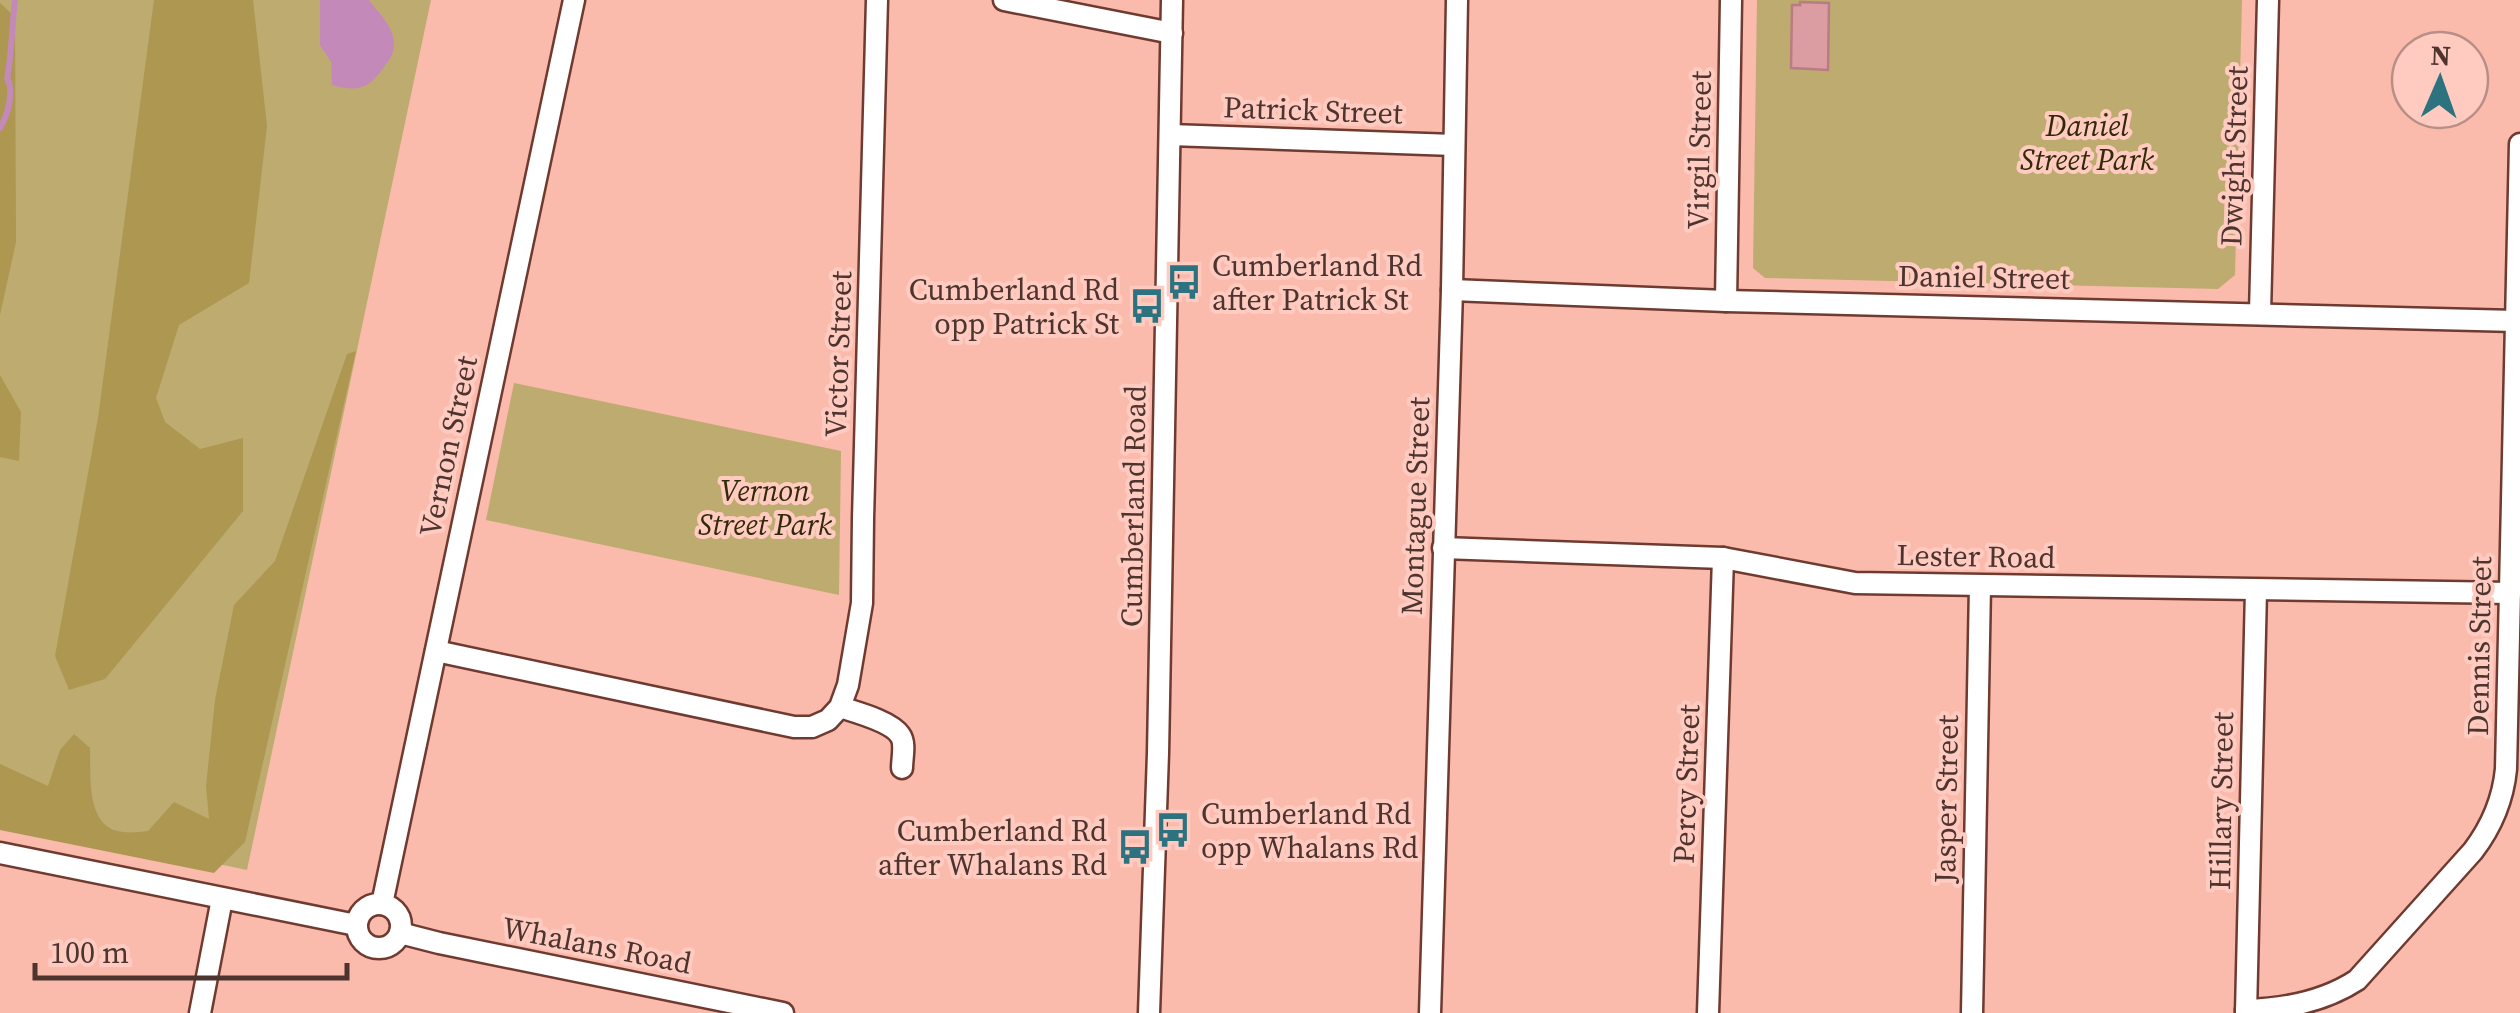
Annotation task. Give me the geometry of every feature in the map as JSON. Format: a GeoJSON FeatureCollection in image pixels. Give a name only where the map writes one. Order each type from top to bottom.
{"type":"FeatureCollection","features":[{"type":"Feature","properties":{"kind":"street","name":"Vernon Street"},"geometry":{"type":"LineString","coordinates":[[382,904],[574,0]]}},
{"type":"Feature","properties":{"kind":"street","name":"Victor Street"},"geometry":{"type":"LineString","coordinates":[[840,707],[848,685],[863,592],[878,0]]}},
{"type":"Feature","properties":{"kind":"street"},"geometry":{"type":"LineString","coordinates":[[1004,0],[1172,33]]}},
{"type":"Feature","properties":{"kind":"street","name":"Cumberland Road"},"geometry":{"type":"LineString","coordinates":[[1149,1013],[1159,715],[1172,0]]}},
{"type":"Feature","properties":{"kind":"street","name":"Montague Street"},"geometry":{"type":"LineString","coordinates":[[1430,1013],[1457,0]]}},
{"type":"Feature","properties":{"kind":"street","name":"Virgil Street"},"geometry":{"type":"LineString","coordinates":[[1726,301],[1731,0]]}},
{"type":"Feature","properties":{"kind":"street","name":"Dwight Street"},"geometry":{"type":"LineString","coordinates":[[2260,313],[2268,0]]}},
{"type":"Feature","properties":{"kind":"street","name":"Patrick Street"},"geometry":{"type":"LineString","coordinates":[[1170,135],[1454,145]]}},
{"type":"Feature","properties":{"kind":"street","name":"Dennis Street"},"geometry":{"type":"LineString","coordinates":[[2246,1012],[2287,1008],[2357,980],[2481,841],[2498,807],[2505,782],[2520,144]]}},
{"type":"Feature","properties":{"kind":"street","name":"Daniel Street"},"geometry":{"type":"LineString","coordinates":[[1452,290],[1726,301],[2516,321]]}},
{"type":"Feature","properties":{"kind":"street","name":"Lester Road"},"geometry":{"type":"LineString","coordinates":[[1444,548],[1723,558],[1849,582],[2510,594]]}},
{"type":"Feature","properties":{"kind":"street","name":"Percy Street"},"geometry":{"type":"LineString","coordinates":[[1708,1013],[1723,558]]}},
{"type":"Feature","properties":{"kind":"street","name":"Jasper Street"},"geometry":{"type":"LineString","coordinates":[[1972,1013],[1980,586]]}},
{"type":"Feature","properties":{"kind":"street","name":"Hillary Street"},"geometry":{"type":"LineString","coordinates":[[2246,1012],[2256,590]]}},
{"type":"Feature","properties":{"kind":"street"},"geometry":{"type":"LineString","coordinates":[[436,651],[794,727],[820,725],[840,707],[897,732],[903,743],[902,768]]}},
{"type":"Feature","properties":{"kind":"street"},"geometry":{"type":"LineString","coordinates":[[0,852],[356,925]]}},
{"type":"Feature","properties":{"kind":"street"},"geometry":{"type":"LineString","coordinates":[[200,1013],[222,899]]}},
{"type":"Feature","properties":{"kind":"street"},"geometry":{"type":"LineString","coordinates":[[382,904],[393,909],[401,925],[391,945],[376,948],[363,942],[356,925],[366,907],[382,904]]}},
{"type":"Feature","properties":{"kind":"street","name":"Whalans Road"},"geometry":{"type":"LineString","coordinates":[[400,933],[782,1013]]}},
{"type":"Feature","properties":{"kind":"green space"},"geometry":{"type":"Polygon","coordinates":[[[0,0],[431,0],[247,870],[0,818],[0,0]]]}},
{"type":"Feature","properties":{"kind":"green space","name":"Daniel Street Park"},"geometry":{"type":"Polygon","coordinates":[[[1757,0],[2242,0],[2235,275],[2218,289],[1765,278],[1753,268],[1757,0]]]}},
{"type":"Feature","properties":{"kind":"green space","name":"Vernon Street Park"},"geometry":{"type":"Polygon","coordinates":[[[514,383],[841,451],[839,595],[486,520],[514,383]]]}},
{"type":"Feature","properties":{"kind":"shaded area"},"geometry":{"type":"Polygon","coordinates":[[[154,0],[253,0],[267,126],[249,283],[179,325],[156,398],[165,422],[200,449],[243,438],[243,511],[105,679],[69,690],[55,656],[98,418],[154,0]]]}},
{"type":"Feature","properties":{"kind":"shaded area"},"geometry":{"type":"Polygon","coordinates":[[[320,0],[369,0],[391,30],[391,57],[375,79],[364,86],[332,85],[331,62],[320,45],[320,0]]]}},
{"type":"Feature","properties":{"kind":"shaded area"},"geometry":{"type":"Polygon","coordinates":[[[0,3],[15,17],[16,242],[0,315],[0,3]]]}},
{"type":"Feature","properties":{"kind":"shaded area"},"geometry":{"type":"Polygon","coordinates":[[[356,351],[245,842],[214,873],[0,830],[0,764],[48,786],[60,750],[74,734],[90,748],[96,811],[111,829],[148,831],[174,802],[209,819],[206,786],[215,700],[234,605],[275,561],[347,354],[356,351]]]}},
{"type":"Feature","properties":{"kind":"shaded area"},"geometry":{"type":"Polygon","coordinates":[[[0,375],[21,412],[19,461],[0,457],[0,375]]]}},
{"type":"Feature","properties":{"kind":"building"},"geometry":{"type":"Polygon","coordinates":[[[1829,3],[1828,70],[1791,68],[1792,5],[1829,3]]]}},
{"type":"Feature","properties":{"kind":"waterway"},"geometry":{"type":"LineString","coordinates":[[0,128],[10,98],[7,79],[15,0]]}},
{"type":"Feature","properties":{"kind":"place","name":"Cumberland Rd after Patrick St"},"geometry":{"type":"Point","coordinates":[1184,282]}},
{"type":"Feature","properties":{"kind":"place","name":"Cumberland Rd opp Patrick St"},"geometry":{"type":"Point","coordinates":[1147,306]}},
{"type":"Feature","properties":{"kind":"place","name":"Cumberland Rd opp Whalans Rd"},"geometry":{"type":"Point","coordinates":[1173,830]}},
{"type":"Feature","properties":{"kind":"place","name":"Cumberland Rd after Whalans Rd"},"geometry":{"type":"Point","coordinates":[1135,847]}}]}
